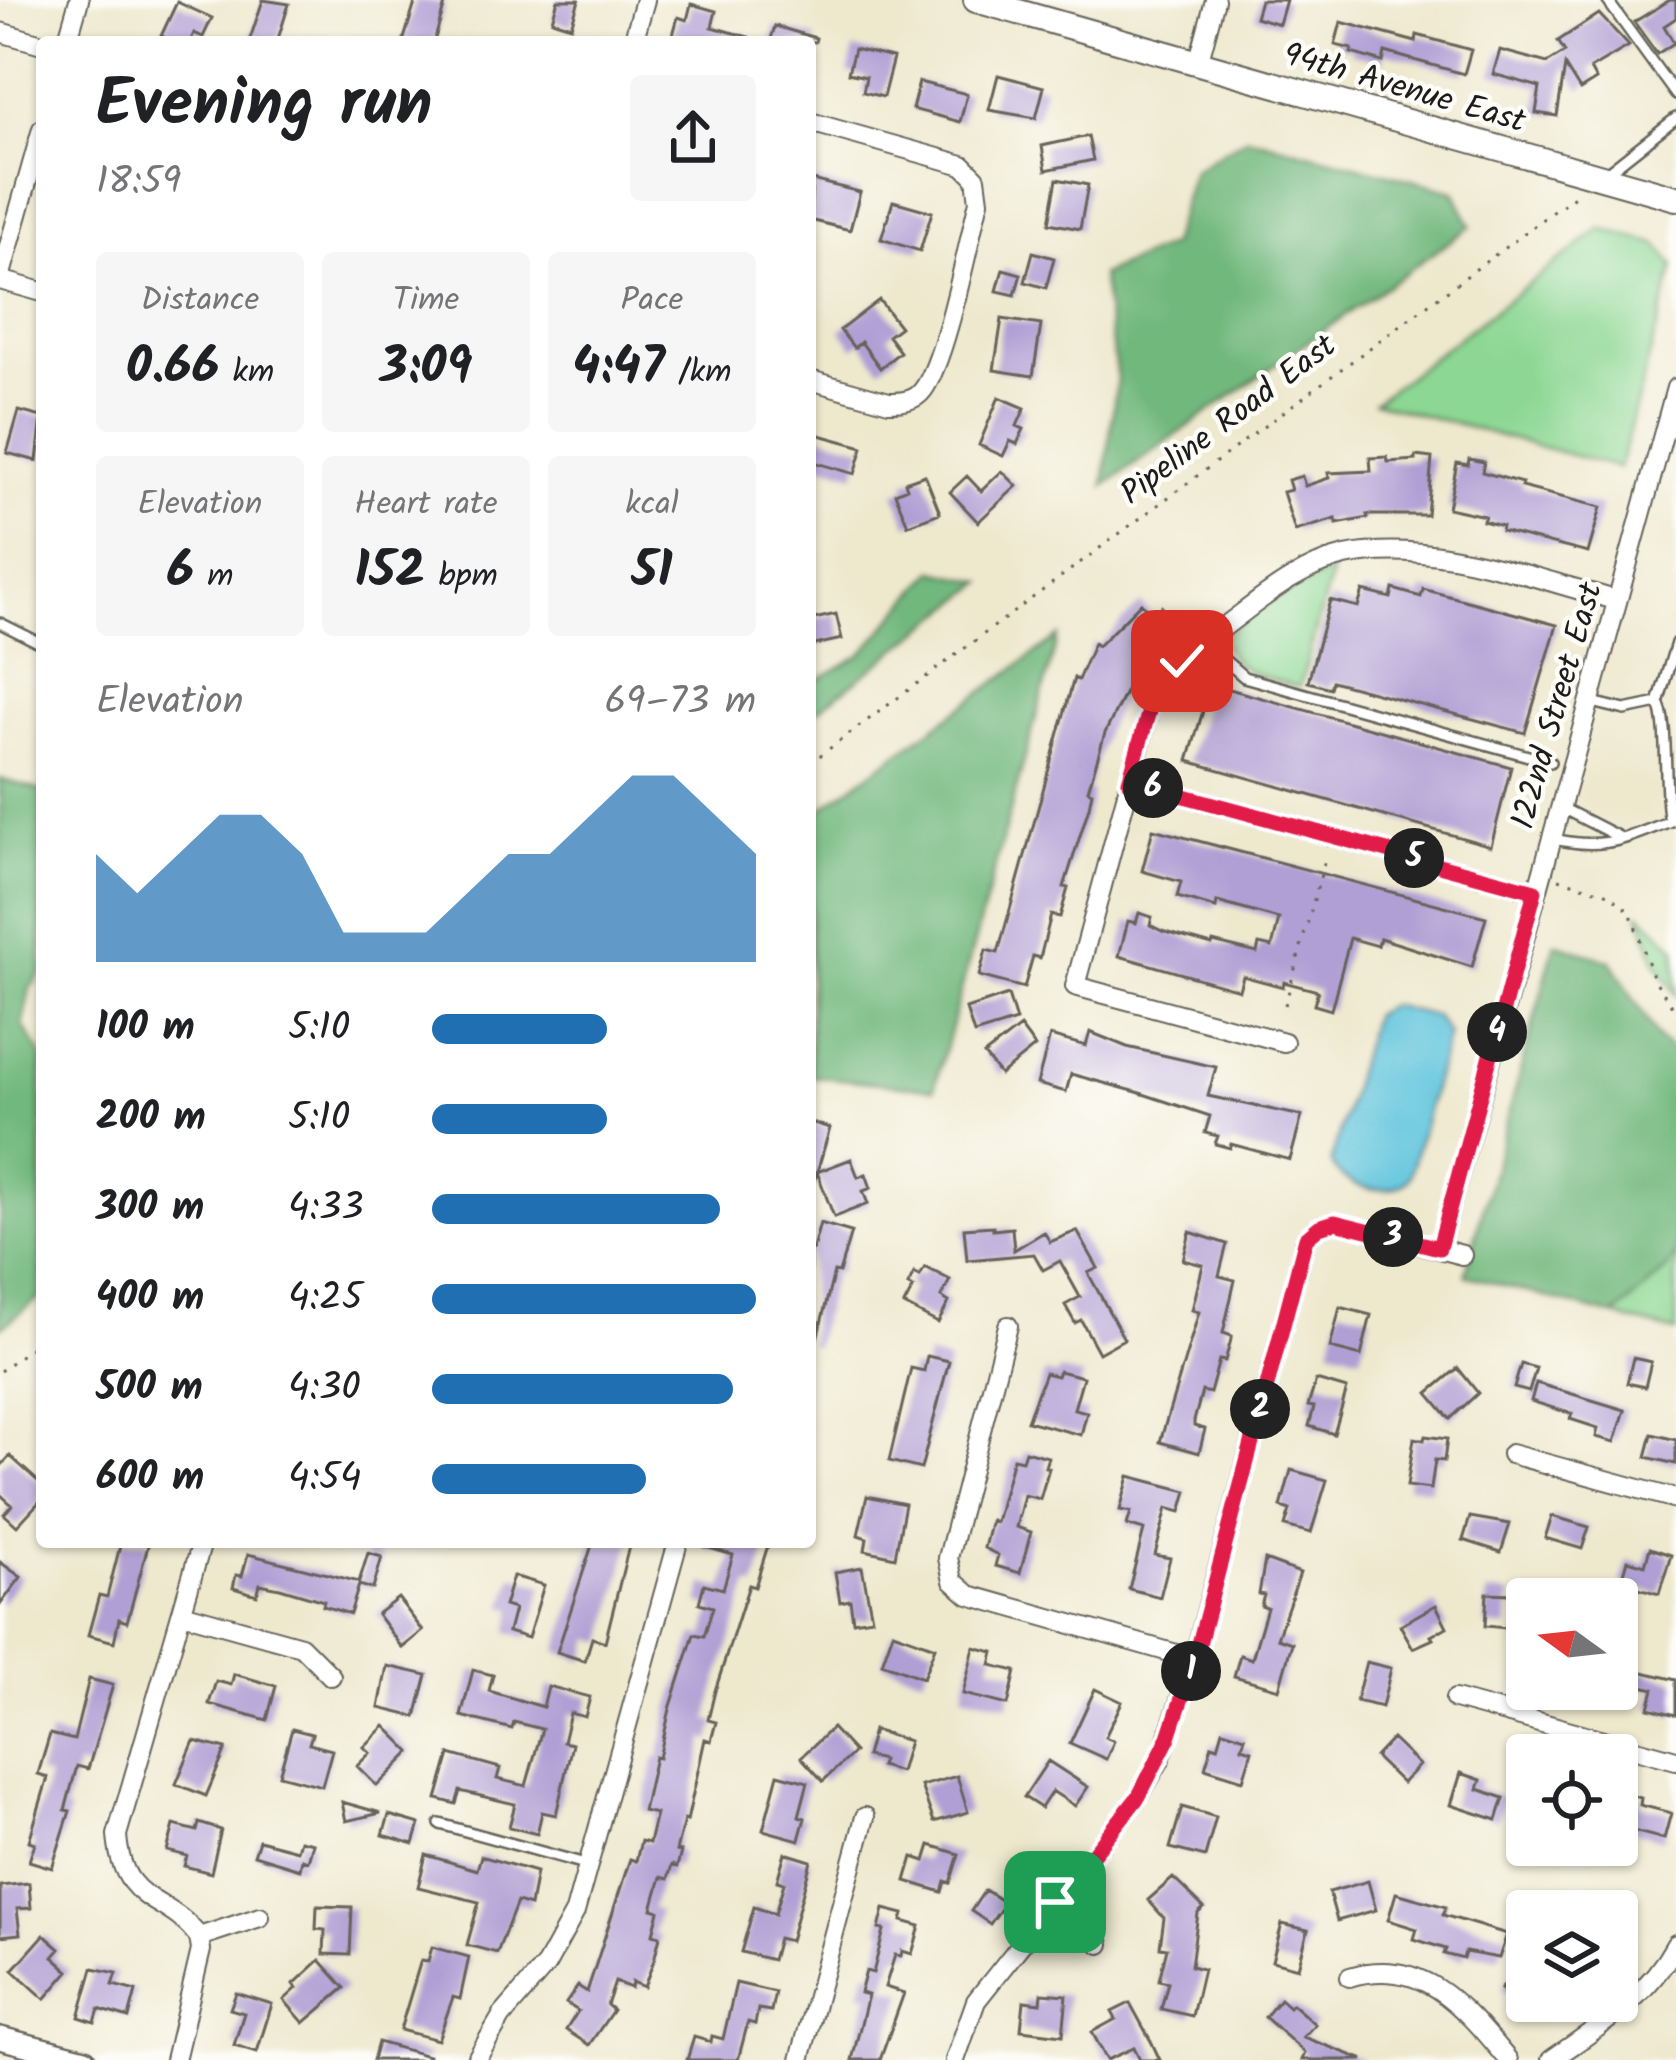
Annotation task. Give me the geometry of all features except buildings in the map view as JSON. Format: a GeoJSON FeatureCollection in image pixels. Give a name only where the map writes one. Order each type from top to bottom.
{"type":"FeatureCollection","features":[{"type":"Feature","properties":{"kind":"main road","name":"94th Avenue East"},"geometry":{"type":"LineString","coordinates":[[976,0],[1676,198]]}},
{"type":"Feature","properties":{"kind":"street"},"geometry":{"type":"LineString","coordinates":[[69,36],[79,0]]}},
{"type":"Feature","properties":{"kind":"street"},"geometry":{"type":"LineString","coordinates":[[635,36],[645,0]]}},
{"type":"Feature","properties":{"kind":"street"},"geometry":{"type":"LineString","coordinates":[[1198,60],[1215,0]]}},
{"type":"Feature","properties":{"kind":"street"},"geometry":{"type":"LineString","coordinates":[[0,32],[36,42]]}},
{"type":"Feature","properties":{"kind":"street"},"geometry":{"type":"LineString","coordinates":[[816,124],[955,162],[972,173],[979,201],[936,362],[922,393],[890,402],[816,382]]}},
{"type":"Feature","properties":{"kind":"street"},"geometry":{"type":"LineString","coordinates":[[36,151],[0,279],[36,290]]}},
{"type":"Feature","properties":{"kind":"street","name":"122nd Street East"},"geometry":{"type":"LineString","coordinates":[[1439,1248],[1676,388]]}},
{"type":"Feature","properties":{"kind":"street"},"geometry":{"type":"LineString","coordinates":[[1284,1042],[1075,986],[1151,704],[1165,680],[1210,637],[1274,588],[1344,556],[1432,555],[1616,600]]}},
{"type":"Feature","properties":{"kind":"street"},"geometry":{"type":"LineString","coordinates":[[1129,781],[1535,891]]}},
{"type":"Feature","properties":{"kind":"street"},"geometry":{"type":"LineString","coordinates":[[955,2060],[976,2002],[1139,1796],[1160,1760],[1195,1659],[1303,1246],[1319,1227],[1342,1223],[1462,1255]]}},
{"type":"Feature","properties":{"kind":"street"},"geometry":{"type":"LineString","coordinates":[[1008,1326],[948,1558],[953,1582],[969,1595],[1195,1659]]}},
{"type":"Feature","properties":{"kind":"street"},"geometry":{"type":"LineString","coordinates":[[1511,1454],[1676,1499]]}},
{"type":"Feature","properties":{"kind":"street"},"geometry":{"type":"LineString","coordinates":[[175,2060],[201,1950],[199,1936],[190,1924],[138,1892],[117,1835],[200,1548]]}},
{"type":"Feature","properties":{"kind":"street"},"geometry":{"type":"LineString","coordinates":[[476,2060],[502,2016],[560,1943],[575,1912],[676,1548]]}},
{"type":"Feature","properties":{"kind":"street"},"geometry":{"type":"LineString","coordinates":[[182,1613],[301,1646],[331,1676]]}},
{"type":"Feature","properties":{"kind":"street"},"geometry":{"type":"LineString","coordinates":[[1455,1699],[1676,1760]]}},
{"type":"Feature","properties":{"kind":"street"},"geometry":{"type":"LineString","coordinates":[[800,2060],[865,1817]]}},
{"type":"Feature","properties":{"kind":"street"},"geometry":{"type":"LineString","coordinates":[[1055,1902],[1100,1944]]}},
{"type":"Feature","properties":{"kind":"street"},"geometry":{"type":"LineString","coordinates":[[199,1936],[260,1917]]}},
{"type":"Feature","properties":{"kind":"street"},"geometry":{"type":"LineString","coordinates":[[1551,2060],[1628,2006],[1659,1972],[1676,1944]]}},
{"type":"Feature","properties":{"kind":"street"},"geometry":{"type":"LineString","coordinates":[[1351,1977],[1386,1969],[1423,1981],[1470,2015],[1508,2060]]}},
{"type":"Feature","properties":{"kind":"street"},"geometry":{"type":"LineString","coordinates":[[0,2038],[85,2060]]}},
{"type":"Feature","properties":{"kind":"lane"},"geometry":{"type":"LineString","coordinates":[[1607,0],[1676,95]]}},
{"type":"Feature","properties":{"kind":"lane"},"geometry":{"type":"LineString","coordinates":[[1600,177],[1676,118]]}},
{"type":"Feature","properties":{"kind":"lane"},"geometry":{"type":"LineString","coordinates":[[0,623],[36,641]]}},
{"type":"Feature","properties":{"kind":"lane"},"geometry":{"type":"LineString","coordinates":[[1210,637],[1221,657],[1244,677],[1550,762]]}},
{"type":"Feature","properties":{"kind":"lane"},"geometry":{"type":"LineString","coordinates":[[1658,703],[1676,643]]}},
{"type":"Feature","properties":{"kind":"lane"},"geometry":{"type":"LineString","coordinates":[[1588,701],[1625,710],[1658,703]]}},
{"type":"Feature","properties":{"kind":"lane"},"geometry":{"type":"LineString","coordinates":[[1549,838],[1591,847],[1673,820],[1662,759],[1664,710],[1658,703]]}},
{"type":"Feature","properties":{"kind":"lane"},"geometry":{"type":"LineString","coordinates":[[1558,806],[1619,837]]}},
{"type":"Feature","properties":{"kind":"lane"},"geometry":{"type":"LineString","coordinates":[[440,1824],[589,1865]]}},
{"type":"Feature","properties":{"kind":"path","name":"Pipeline Road East"},"geometry":{"type":"LineString","coordinates":[[816,760],[1600,177]]}},
{"type":"Feature","properties":{"kind":"path"},"geometry":{"type":"LineString","coordinates":[[1160,605],[1188,637]]}},
{"type":"Feature","properties":{"kind":"path"},"geometry":{"type":"LineString","coordinates":[[1285,1005],[1327,852]]}},
{"type":"Feature","properties":{"kind":"path"},"geometry":{"type":"LineString","coordinates":[[1552,877],[1620,900],[1638,928],[1654,980],[1676,1012]]}},
{"type":"Feature","properties":{"kind":"path"},"geometry":{"type":"LineString","coordinates":[[0,1371],[36,1344]]}},
{"type":"Feature","properties":{"kind":"green space"},"geometry":{"type":"Polygon","coordinates":[[[1247,137],[1454,191],[1471,226],[1104,486],[1117,378],[1101,275],[1170,245],[1193,170],[1247,137]]]}},
{"type":"Feature","properties":{"kind":"green space"},"geometry":{"type":"Polygon","coordinates":[[[1601,229],[1657,244],[1674,266],[1619,468],[1374,402],[1601,229]]]}},
{"type":"Feature","properties":{"kind":"green space"},"geometry":{"type":"Polygon","coordinates":[[[934,571],[984,582],[816,711],[816,681],[861,655],[934,571]]]}},
{"type":"Feature","properties":{"kind":"green space"},"geometry":{"type":"Polygon","coordinates":[[[1332,571],[1300,687],[1253,673],[1234,660],[1222,638],[1273,600],[1332,571]]]}},
{"type":"Feature","properties":{"kind":"green space"},"geometry":{"type":"Polygon","coordinates":[[[1058,637],[934,1089],[816,1077],[816,813],[1058,637]]]}},
{"type":"Feature","properties":{"kind":"green space"},"geometry":{"type":"Polygon","coordinates":[[[0,779],[36,789],[36,980],[23,1026],[36,1046],[36,1301],[0,1328],[0,779]]]}},
{"type":"Feature","properties":{"kind":"green space"},"geometry":{"type":"Polygon","coordinates":[[[1639,912],[1676,948],[1676,995],[1657,963],[1639,912]]]}},
{"type":"Feature","properties":{"kind":"green space"},"geometry":{"type":"Polygon","coordinates":[[[1555,943],[1611,961],[1658,1039],[1676,1052],[1676,1254],[1667,1269],[1614,1316],[1465,1275],[1555,943]]]}},
{"type":"Feature","properties":{"kind":"green space"},"geometry":{"type":"Polygon","coordinates":[[[1676,1254],[1676,1332],[1614,1316],[1667,1269],[1676,1254]]]}},
{"type":"Feature","properties":{"kind":"water"},"geometry":{"type":"Polygon","coordinates":[[[1390,1005],[1435,1016],[1448,1034],[1409,1178],[1391,1188],[1367,1188],[1345,1179],[1331,1162],[1372,1016],[1390,1005]]]}},
{"type":"Feature","properties":{"kind":"route"},"geometry":{"type":"LineString","coordinates":[[1055,1902],[1139,1796],[1169,1737],[1195,1659],[1306,1238],[1335,1222],[1439,1248],[1535,891],[1129,781],[1151,704],[1182,661]]}}]}
